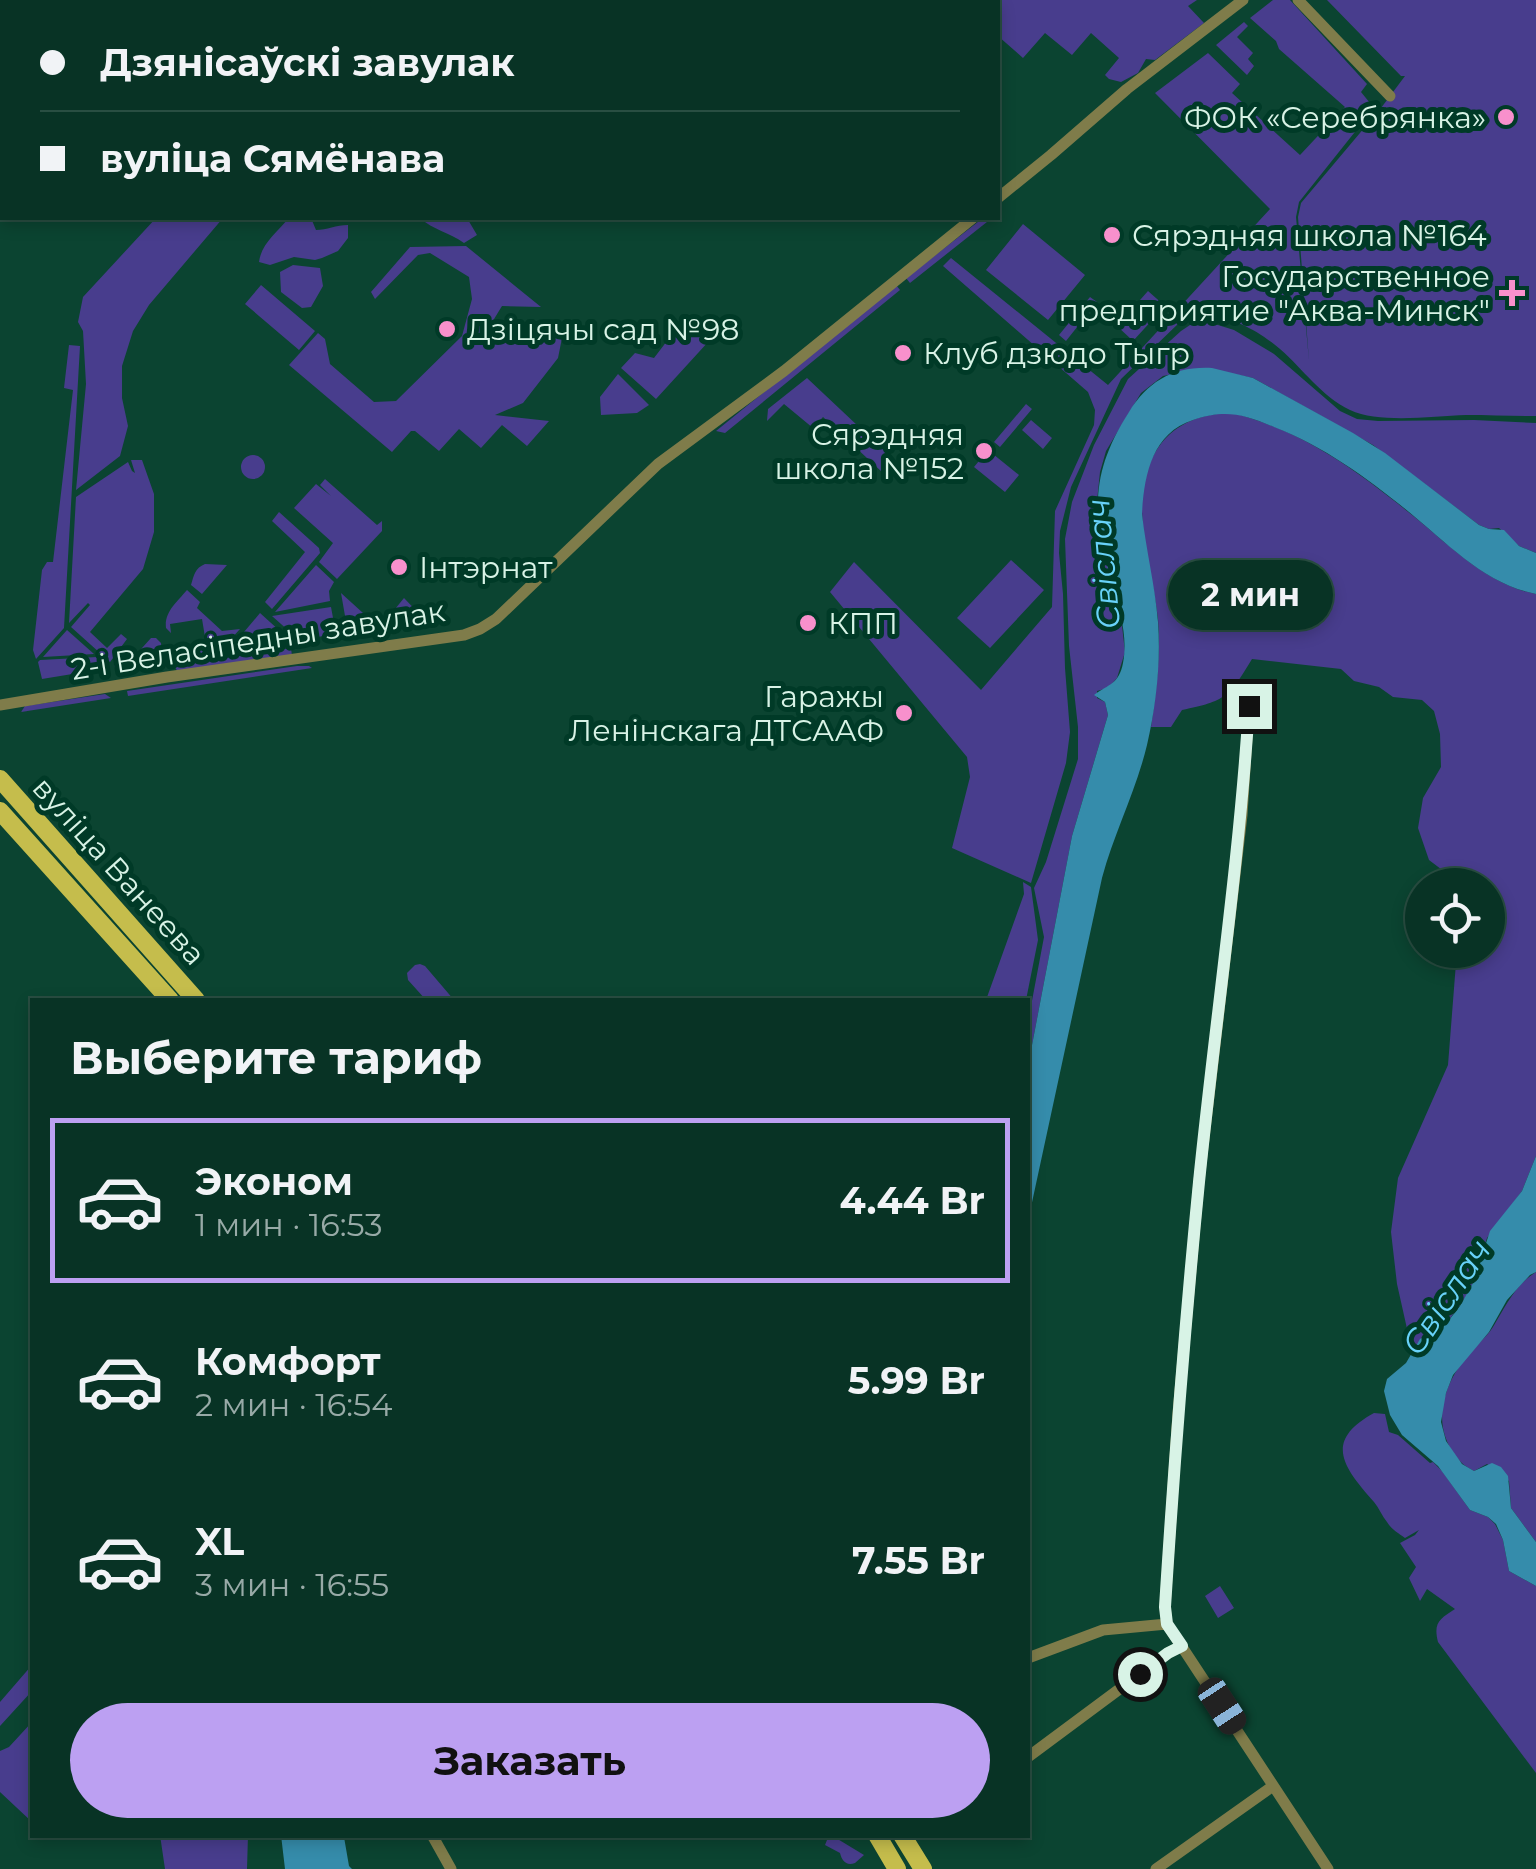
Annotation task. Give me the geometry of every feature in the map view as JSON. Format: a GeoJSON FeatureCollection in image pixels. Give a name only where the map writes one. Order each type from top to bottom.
{"type":"FeatureCollection","features":[{"type":"Feature","properties":{"kind":"main road","name":"вуліца Ванеева"},"geometry":{"type":"LineString","coordinates":[[0,778],[194,998]]}},
{"type":"Feature","properties":{"kind":"main road","name":"вуліца Ванеева"},"geometry":{"type":"LineString","coordinates":[[0,812],[168,998]]}},
{"type":"Feature","properties":{"kind":"main road"},"geometry":{"type":"LineString","coordinates":[[885,1850],[898,1849],[909,1841],[923,1869]]}},
{"type":"Feature","properties":{"kind":"street"},"geometry":{"type":"LineString","coordinates":[[1000,196],[1127,89],[1243,0]]}},
{"type":"Feature","properties":{"kind":"street"},"geometry":{"type":"LineString","coordinates":[[1298,0],[1390,96]]}},
{"type":"Feature","properties":{"kind":"street","name":"2-і Веласіпедны завулак"},"geometry":{"type":"LineString","coordinates":[[0,705],[480,629],[572,549],[648,472],[784,371],[970,220]]}},
{"type":"Feature","properties":{"kind":"street"},"geometry":{"type":"LineString","coordinates":[[1249,706],[1242,816],[1199,1181],[1165,1607],[1167,1624],[1328,1869]]}},
{"type":"Feature","properties":{"kind":"street"},"geometry":{"type":"LineString","coordinates":[[19,834],[36,819]]}},
{"type":"Feature","properties":{"kind":"street"},"geometry":{"type":"LineString","coordinates":[[1030,1657],[1103,1630],[1167,1624]]}},
{"type":"Feature","properties":{"kind":"street"},"geometry":{"type":"LineString","coordinates":[[1030,1756],[1182,1646]]}},
{"type":"Feature","properties":{"kind":"street"},"geometry":{"type":"LineString","coordinates":[[1156,1869],[1273,1786]]}},
{"type":"Feature","properties":{"kind":"street"},"geometry":{"type":"LineString","coordinates":[[434,1838],[451,1869]]}},
{"type":"Feature","properties":{"kind":"shaded area"},"geometry":{"type":"Polygon","coordinates":[[[1000,0],[1197,0],[1188,6],[1204,23],[1155,60],[1146,59],[1138,73],[1121,82],[1105,75],[1119,58],[1091,33],[1072,55],[1045,33],[1023,58],[1000,38],[1000,0]]]}},
{"type":"Feature","properties":{"kind":"shaded area"},"geometry":{"type":"Polygon","coordinates":[[[1273,0],[1290,0],[1367,84],[1361,92],[1374,108],[1299,202],[1296,217],[1309,361],[1298,217],[1301,203],[1405,76],[1327,0],[1536,0],[1536,416],[1391,418],[1362,414],[1330,397],[1280,349],[1245,326],[1206,316],[1180,322],[1121,379],[1071,487],[1059,553],[1070,732],[1066,763],[1031,883],[952,848],[970,777],[967,757],[830,592],[854,562],[981,690],[1052,607],[1055,511],[1094,425],[1095,410],[1088,392],[943,266],[951,258],[1108,385],[1270,209],[1155,93],[1208,53],[1240,84],[1232,93],[1300,155],[1345,107],[1250,18],[1273,0]]]}},
{"type":"Feature","properties":{"kind":"shaded area"},"geometry":{"type":"Polygon","coordinates":[[[1244,22],[1248,26],[1237,37],[1253,53],[1248,59],[1254,66],[1247,75],[1216,45],[1244,22]]]}},
{"type":"Feature","properties":{"kind":"shaded area"},"geometry":{"type":"Polygon","coordinates":[[[154,220],[221,220],[149,305],[133,331],[122,366],[122,398],[128,426],[120,456],[76,490],[86,384],[83,331],[78,322],[83,297],[154,220]]]}},
{"type":"Feature","properties":{"kind":"shaded area"},"geometry":{"type":"Polygon","coordinates":[[[287,220],[312,220],[316,230],[348,225],[348,238],[338,251],[315,260],[294,257],[270,265],[259,262],[266,244],[287,220]]]}},
{"type":"Feature","properties":{"kind":"shaded area"},"geometry":{"type":"Polygon","coordinates":[[[423,220],[468,220],[477,235],[464,243],[423,220]]]}},
{"type":"Feature","properties":{"kind":"shaded area"},"geometry":{"type":"Polygon","coordinates":[[[980,220],[989,220],[910,283],[906,278],[980,220]]]}},
{"type":"Feature","properties":{"kind":"shaded area"},"geometry":{"type":"Polygon","coordinates":[[[1023,224],[1085,275],[1048,320],[986,270],[1023,224]]]}},
{"type":"Feature","properties":{"kind":"shaded area"},"geometry":{"type":"Polygon","coordinates":[[[466,246],[541,307],[502,306],[491,324],[509,337],[526,329],[564,328],[558,358],[523,403],[495,415],[549,421],[527,446],[502,425],[481,448],[459,429],[439,451],[411,431],[392,452],[289,365],[318,333],[325,339],[330,364],[374,402],[396,401],[462,336],[472,299],[469,277],[430,253],[418,255],[375,299],[371,292],[410,247],[466,246]]]}},
{"type":"Feature","properties":{"kind":"shaded area"},"geometry":{"type":"Polygon","coordinates":[[[293,265],[320,268],[323,286],[311,307],[302,308],[281,292],[280,272],[293,265]]]}},
{"type":"Feature","properties":{"kind":"shaded area"},"geometry":{"type":"Polygon","coordinates":[[[261,285],[315,331],[299,350],[245,304],[261,285]]]}},
{"type":"Feature","properties":{"kind":"shaded area"},"geometry":{"type":"Polygon","coordinates":[[[896,285],[900,290],[725,433],[716,431],[896,285]]]}},
{"type":"Feature","properties":{"kind":"shaded area"},"geometry":{"type":"Polygon","coordinates":[[[1148,291],[1165,306],[1133,341],[1117,326],[1148,291]]]}},
{"type":"Feature","properties":{"kind":"shaded area"},"geometry":{"type":"Polygon","coordinates":[[[1090,297],[1097,302],[1066,341],[1059,335],[1090,297]]]}},
{"type":"Feature","properties":{"kind":"shaded area"},"geometry":{"type":"Polygon","coordinates":[[[683,320],[709,341],[656,399],[621,368],[635,353],[654,358],[683,320]]]}},
{"type":"Feature","properties":{"kind":"shaded area"},"geometry":{"type":"Polygon","coordinates":[[[1205,321],[1234,330],[1274,354],[1340,411],[1357,419],[1536,423],[1536,553],[1519,546],[1499,528],[1479,525],[1373,445],[1253,378],[1204,368],[1163,376],[1141,393],[1106,451],[1100,472],[1099,531],[1121,617],[1125,652],[1117,678],[1108,688],[1097,691],[1108,715],[1072,836],[1030,1056],[1030,1011],[1044,937],[1034,888],[1078,759],[1065,539],[1072,502],[1094,445],[1128,379],[1193,323],[1205,321]]]}},
{"type":"Feature","properties":{"kind":"shaded area"},"geometry":{"type":"Polygon","coordinates":[[[69,345],[80,346],[64,628],[36,659],[33,650],[42,570],[47,562],[53,562],[73,390],[64,388],[69,345]]]}},
{"type":"Feature","properties":{"kind":"shaded area"},"geometry":{"type":"Polygon","coordinates":[[[618,374],[649,405],[637,413],[601,415],[600,397],[618,374]]]}},
{"type":"Feature","properties":{"kind":"shaded area"},"geometry":{"type":"Polygon","coordinates":[[[807,378],[893,459],[882,472],[823,417],[813,428],[784,404],[767,421],[768,409],[807,378]]]}},
{"type":"Feature","properties":{"kind":"shaded area"},"geometry":{"type":"Polygon","coordinates":[[[1026,404],[1032,409],[1000,447],[994,442],[1026,404]]]}},
{"type":"Feature","properties":{"kind":"shaded area"},"geometry":{"type":"Polygon","coordinates":[[[1233,413],[1258,421],[1325,452],[1387,495],[1483,572],[1536,594],[1536,1156],[1522,1191],[1487,1238],[1465,1298],[1446,1324],[1425,1335],[1412,1351],[1397,1284],[1391,1232],[1398,1178],[1448,1065],[1456,968],[1505,968],[1505,868],[1440,868],[1429,860],[1418,828],[1423,798],[1441,767],[1440,734],[1434,711],[1422,700],[1393,697],[1379,687],[1354,681],[1341,669],[1252,659],[1225,695],[1182,710],[1171,727],[1151,727],[1159,633],[1146,552],[1143,491],[1154,455],[1164,440],[1192,420],[1233,413]]]}},
{"type":"Feature","properties":{"kind":"shaded area"},"geometry":{"type":"Polygon","coordinates":[[[1031,420],[1052,438],[1043,449],[1022,430],[1031,420]]]}},
{"type":"Feature","properties":{"kind":"shaded area"},"geometry":{"type":"Polygon","coordinates":[[[988,450],[1019,475],[1005,492],[974,467],[988,450]]]}},
{"type":"Feature","properties":{"kind":"shaded area"},"geometry":{"type":"Polygon","coordinates":[[[253,455],[262,458],[262,476],[253,479],[244,476],[241,467],[244,458],[253,455]]]}},
{"type":"Feature","properties":{"kind":"shaded area"},"geometry":{"type":"Polygon","coordinates":[[[131,460],[142,460],[154,494],[154,532],[143,569],[90,632],[107,648],[121,634],[127,639],[110,662],[71,627],[88,603],[69,623],[76,497],[128,462],[135,473],[131,460]]]}},
{"type":"Feature","properties":{"kind":"shaded area"},"geometry":{"type":"Polygon","coordinates":[[[325,479],[377,525],[382,521],[382,531],[337,579],[319,562],[333,543],[294,508],[316,484],[331,496],[320,485],[325,479]]]}},
{"type":"Feature","properties":{"kind":"shaded area"},"geometry":{"type":"Polygon","coordinates":[[[279,512],[320,553],[272,609],[265,602],[305,552],[272,521],[279,512]]]}},
{"type":"Feature","properties":{"kind":"shaded area"},"geometry":{"type":"Polygon","coordinates":[[[1011,560],[1044,590],[990,648],[957,618],[1011,560]]]}},
{"type":"Feature","properties":{"kind":"shaded area"},"geometry":{"type":"Polygon","coordinates":[[[205,564],[227,565],[202,594],[191,585],[197,570],[205,564]]]}},
{"type":"Feature","properties":{"kind":"shaded area"},"geometry":{"type":"Polygon","coordinates":[[[316,565],[334,582],[329,591],[330,601],[275,612],[316,565]]]}},
{"type":"Feature","properties":{"kind":"shaded area"},"geometry":{"type":"Polygon","coordinates":[[[187,590],[200,602],[197,608],[222,631],[240,629],[220,651],[173,658],[207,649],[202,619],[170,624],[171,633],[166,628],[169,612],[187,590]]]}},
{"type":"Feature","properties":{"kind":"shaded area"},"geometry":{"type":"Polygon","coordinates":[[[341,593],[363,613],[383,618],[373,630],[348,633],[341,593]]]}},
{"type":"Feature","properties":{"kind":"shaded area"},"geometry":{"type":"Polygon","coordinates":[[[404,598],[427,622],[378,630],[404,598]]]}},
{"type":"Feature","properties":{"kind":"shaded area"},"geometry":{"type":"Polygon","coordinates":[[[331,607],[336,634],[299,640],[272,616],[331,607]]]}},
{"type":"Feature","properties":{"kind":"shaded area"},"geometry":{"type":"Polygon","coordinates":[[[260,613],[291,641],[228,651],[260,613]]]}},
{"type":"Feature","properties":{"kind":"shaded area"},"geometry":{"type":"Polygon","coordinates":[[[67,630],[94,654],[43,657],[67,630]]]}},
{"type":"Feature","properties":{"kind":"shaded area"},"geometry":{"type":"Polygon","coordinates":[[[151,638],[161,643],[162,660],[115,668],[125,652],[133,658],[151,638]]]}},
{"type":"Feature","properties":{"kind":"shaded area"},"geometry":{"type":"Polygon","coordinates":[[[291,648],[292,656],[178,672],[174,666],[291,648]]]}},
{"type":"Feature","properties":{"kind":"shaded area"},"geometry":{"type":"Polygon","coordinates":[[[97,657],[109,668],[42,679],[40,660],[97,657]]]}},
{"type":"Feature","properties":{"kind":"shaded area"},"geometry":{"type":"Polygon","coordinates":[[[297,666],[312,668],[128,696],[127,691],[297,666]]]}},
{"type":"Feature","properties":{"kind":"shaded area"},"geometry":{"type":"Polygon","coordinates":[[[105,694],[111,698],[21,712],[25,706],[105,694]]]}},
{"type":"Feature","properties":{"kind":"shaded area"},"geometry":{"type":"Polygon","coordinates":[[[1023,882],[1031,887],[1038,940],[1026,998],[987,998],[1024,894],[1023,882]]]}},
{"type":"Feature","properties":{"kind":"shaded area"},"geometry":{"type":"Polygon","coordinates":[[[415,965],[425,966],[452,998],[424,998],[408,980],[407,973],[415,965]]]}},
{"type":"Feature","properties":{"kind":"shaded area"},"geometry":{"type":"Polygon","coordinates":[[[1536,1272],[1536,1542],[1511,1508],[1509,1481],[1487,1464],[1474,1471],[1460,1461],[1447,1442],[1442,1415],[1446,1394],[1461,1365],[1490,1331],[1516,1290],[1536,1272]]]}},
{"type":"Feature","properties":{"kind":"shaded area"},"geometry":{"type":"Polygon","coordinates":[[[1374,1413],[1385,1414],[1389,1432],[1433,1462],[1470,1510],[1495,1524],[1503,1540],[1509,1571],[1536,1586],[1536,1773],[1438,1642],[1439,1622],[1455,1609],[1427,1589],[1420,1601],[1409,1578],[1416,1567],[1400,1543],[1419,1530],[1405,1538],[1393,1529],[1347,1466],[1343,1444],[1348,1434],[1374,1413]]]}},
{"type":"Feature","properties":{"kind":"shaded area"},"geometry":{"type":"Polygon","coordinates":[[[1220,1586],[1234,1608],[1218,1618],[1205,1596],[1220,1586]]]}},
{"type":"Feature","properties":{"kind":"shaded area"},"geometry":{"type":"Polygon","coordinates":[[[30,1667],[30,1693],[0,1726],[0,1702],[30,1667]]]}},
{"type":"Feature","properties":{"kind":"shaded area"},"geometry":{"type":"Polygon","coordinates":[[[30,1724],[30,1820],[0,1792],[0,1751],[9,1747],[30,1724]]]}},
{"type":"Feature","properties":{"kind":"shaded area"},"geometry":{"type":"Polygon","coordinates":[[[160,1838],[248,1838],[247,1869],[165,1869],[160,1838]]]}},
{"type":"Feature","properties":{"kind":"shaded area"},"geometry":{"type":"Polygon","coordinates":[[[828,1838],[836,1838],[864,1855],[855,1863],[847,1863],[840,1853],[825,1845],[828,1838]]]}},
{"type":"Feature","properties":{"kind":"water"},"geometry":{"type":"Polygon","coordinates":[[[1198,368],[1253,378],[1385,453],[1479,525],[1504,530],[1519,546],[1536,553],[1536,594],[1484,572],[1345,464],[1263,423],[1234,414],[1204,417],[1179,426],[1159,445],[1148,471],[1142,514],[1158,622],[1153,715],[1142,762],[1102,878],[1030,1212],[1030,1056],[1072,836],[1108,715],[1105,702],[1094,695],[1116,679],[1125,644],[1101,539],[1101,477],[1116,435],[1145,392],[1174,373],[1198,368]]]}},
{"type":"Feature","properties":{"kind":"water"},"geometry":{"type":"Polygon","coordinates":[[[1536,1156],[1536,1272],[1507,1300],[1489,1332],[1453,1375],[1441,1422],[1446,1441],[1462,1464],[1474,1471],[1492,1463],[1508,1476],[1511,1508],[1536,1542],[1536,1586],[1509,1571],[1496,1524],[1470,1510],[1438,1466],[1402,1435],[1390,1415],[1384,1391],[1387,1379],[1406,1363],[1420,1339],[1446,1324],[1460,1306],[1473,1283],[1490,1231],[1522,1191],[1536,1156]]]}},
{"type":"Feature","properties":{"kind":"water"},"geometry":{"type":"Polygon","coordinates":[[[281,1838],[344,1838],[352,1869],[285,1869],[281,1838]]]}},
{"type":"Feature","properties":{"kind":"place","name":"ФОК «Серебрянка»"},"geometry":{"type":"Point","coordinates":[1506,117]}},
{"type":"Feature","properties":{"kind":"place","name":"Сярэдняя школа №164"},"geometry":{"type":"Point","coordinates":[1112,235]}},
{"type":"Feature","properties":{"kind":"place","name":"Государственное предприятие \"Аква-Минск\""},"geometry":{"type":"Point","coordinates":[1512,293]}},
{"type":"Feature","properties":{"kind":"place","name":"Дзіцячы сад №98"},"geometry":{"type":"Point","coordinates":[447,329]}},
{"type":"Feature","properties":{"kind":"place","name":"Клуб дзюдо Тыгр"},"geometry":{"type":"Point","coordinates":[903,353]}},
{"type":"Feature","properties":{"kind":"place","name":"Сярэдняя школа №152"},"geometry":{"type":"Point","coordinates":[984,451]}},
{"type":"Feature","properties":{"kind":"place","name":"Інтэрнат"},"geometry":{"type":"Point","coordinates":[399,567]}},
{"type":"Feature","properties":{"kind":"place","name":"КПП"},"geometry":{"type":"Point","coordinates":[808,623]}},
{"type":"Feature","properties":{"kind":"place","name":"Гаражы Ленінскага ДТСААФ"},"geometry":{"type":"Point","coordinates":[904,713]}},
{"type":"Feature","properties":{"kind":"route"},"geometry":{"type":"LineString","coordinates":[[1140,1674],[1182,1646],[1167,1624],[1165,1607],[1178,1413],[1199,1181],[1242,816],[1249,706]]}},
{"type":"Feature","properties":{"kind":"water label","name":"Свіслач"},"geometry":{"type":"Point","coordinates":[1103,564]}},
{"type":"Feature","properties":{"kind":"water label","name":"Свіслач"},"geometry":{"type":"Point","coordinates":[1446,1297]}}]}
